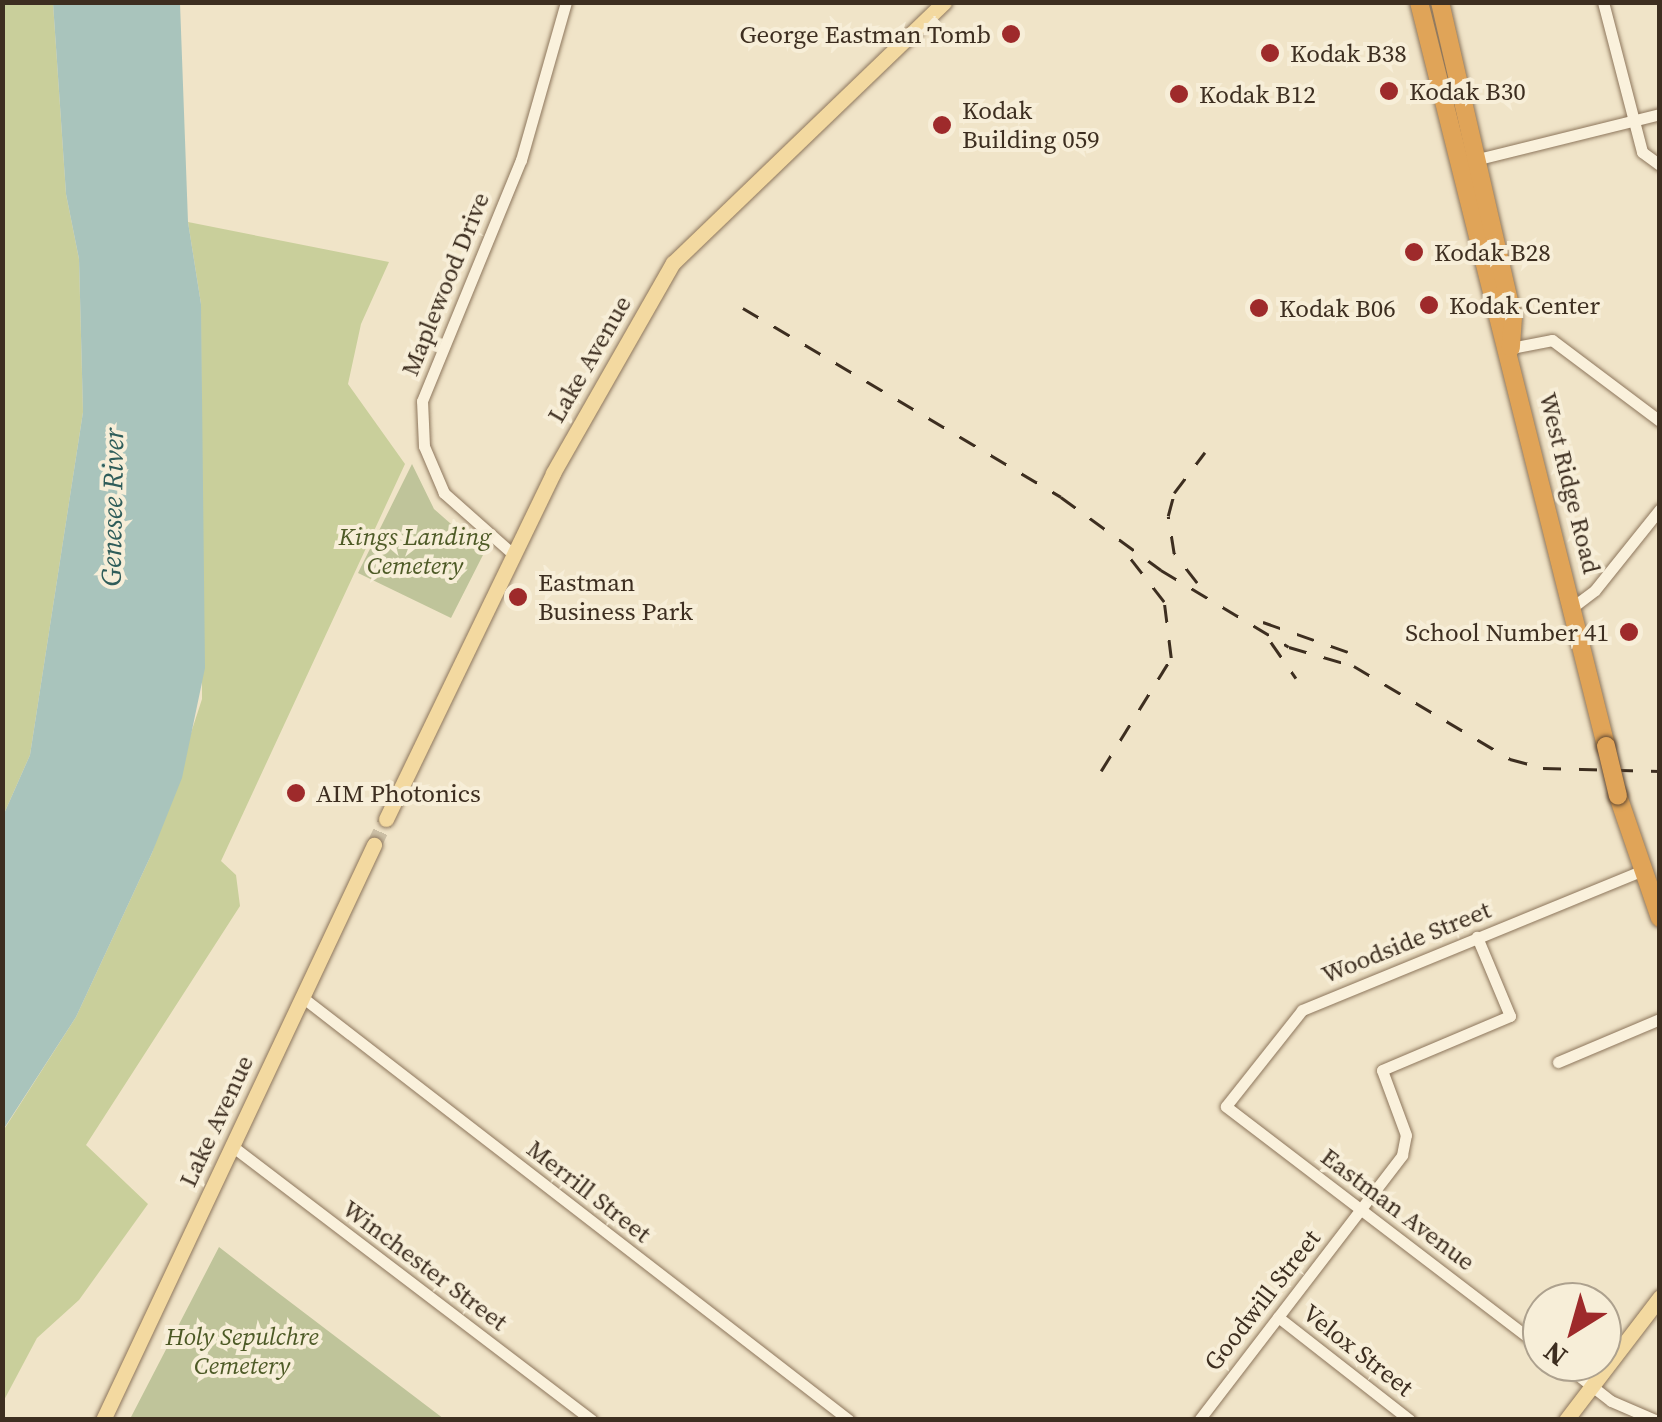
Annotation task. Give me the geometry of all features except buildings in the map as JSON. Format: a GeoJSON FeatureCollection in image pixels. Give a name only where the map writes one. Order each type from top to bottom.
{"type":"FeatureCollection","features":[{"type":"Feature","properties":{"kind":"highway","name":"West Ridge Road"},"geometry":{"type":"LineString","coordinates":[[1419,2],[1468,162]]}},
{"type":"Feature","properties":{"kind":"highway","name":"West Ridge Road"},"geometry":{"type":"LineString","coordinates":[[1440,2],[1497,321],[1511,348],[1618,796],[1660,918]]}},
{"type":"Feature","properties":{"kind":"main road","name":"Lake Avenue"},"geometry":{"type":"LineString","coordinates":[[386,819],[572,439],[679,255],[944,2]]}},
{"type":"Feature","properties":{"kind":"main road","name":"Lake Avenue"},"geometry":{"type":"LineString","coordinates":[[103,1420],[374,844]]}},
{"type":"Feature","properties":{"kind":"main road"},"geometry":{"type":"LineString","coordinates":[[1566,1420],[1660,1297]]}},
{"type":"Feature","properties":{"kind":"street","name":"Maplewood Drive"},"geometry":{"type":"LineString","coordinates":[[514,555],[444,493],[424,446],[422,402],[521,160],[566,2]]}},
{"type":"Feature","properties":{"kind":"street"},"geometry":{"type":"LineString","coordinates":[[1603,2],[1642,152],[1660,165]]}},
{"type":"Feature","properties":{"kind":"street"},"geometry":{"type":"LineString","coordinates":[[1468,162],[1660,114]]}},
{"type":"Feature","properties":{"kind":"street"},"geometry":{"type":"LineString","coordinates":[[1511,348],[1552,340],[1660,421]]}},
{"type":"Feature","properties":{"kind":"street"},"geometry":{"type":"LineString","coordinates":[[1574,606],[1660,509]]}},
{"type":"Feature","properties":{"kind":"street","name":"Woodside Street"},"geometry":{"type":"LineString","coordinates":[[1226,1106],[1302,1010],[1641,870]]}},
{"type":"Feature","properties":{"kind":"street","name":"Goodwill Street"},"geometry":{"type":"LineString","coordinates":[[1199,1420],[1406,1146],[1382,1070],[1510,1016],[1476,938]]}},
{"type":"Feature","properties":{"kind":"street","name":"Merrill Street"},"geometry":{"type":"LineString","coordinates":[[302,996],[849,1420]]}},
{"type":"Feature","properties":{"kind":"street"},"geometry":{"type":"LineString","coordinates":[[1558,1062],[1660,1019]]}},
{"type":"Feature","properties":{"kind":"street","name":"Eastman Avenue"},"geometry":{"type":"LineString","coordinates":[[1226,1106],[1522,1333]]}},
{"type":"Feature","properties":{"kind":"street","name":"Winchester Street"},"geometry":{"type":"LineString","coordinates":[[232,1146],[592,1420]]}},
{"type":"Feature","properties":{"kind":"street","name":"Velox Street"},"geometry":{"type":"LineString","coordinates":[[1278,1317],[1410,1420]]}},
{"type":"Feature","properties":{"kind":"street"},"geometry":{"type":"LineString","coordinates":[[1587,1382],[1655,1420]]}},
{"type":"Feature","properties":{"kind":"green space"},"geometry":{"type":"Polygon","coordinates":[[[3,3],[53,3],[66,194],[79,259],[83,412],[30,755],[3,816],[3,3]]]}},
{"type":"Feature","properties":{"kind":"green space"},"geometry":{"type":"Polygon","coordinates":[[[188,222],[389,262],[361,324],[348,384],[405,464],[221,861],[236,875],[240,906],[86,1145],[148,1204],[79,1300],[37,1338],[3,1402],[3,1131],[76,1017],[152,853],[202,699],[201,304],[188,222]]]}},
{"type":"Feature","properties":{"kind":"green space","name":"Kings Landing Cemetery"},"geometry":{"type":"Polygon","coordinates":[[[412,464],[434,509],[484,553],[451,618],[358,573],[412,464]]]}},
{"type":"Feature","properties":{"kind":"green space","name":"Holy Sepulchre Cemetery"},"geometry":{"type":"Polygon","coordinates":[[[219,1247],[277,1292],[444,1419],[130,1419],[219,1247]]]}},
{"type":"Feature","properties":{"kind":"water","name":"Genesee River"},"geometry":{"type":"Polygon","coordinates":[[[53,3],[180,3],[188,222],[201,304],[205,668],[182,778],[152,853],[76,1017],[3,1130],[3,816],[30,755],[83,412],[79,259],[66,194],[53,3]]]}},
{"type":"Feature","properties":{"kind":"tunnel"},"geometry":{"type":"LineString","coordinates":[[374,845],[386,819]]}},
{"type":"Feature","properties":{"kind":"railway"},"geometry":{"type":"LineString","coordinates":[[743,308],[1061,497],[1161,570],[1289,647],[1354,666],[1510,759],[1543,768],[1660,771]]}},
{"type":"Feature","properties":{"kind":"railway"},"geometry":{"type":"LineString","coordinates":[[1197,583],[1174,554],[1168,516],[1174,493],[1205,452]]}},
{"type":"Feature","properties":{"kind":"railway"},"geometry":{"type":"LineString","coordinates":[[1101,771],[1171,658],[1164,602],[1129,557]]}},
{"type":"Feature","properties":{"kind":"railway"},"geometry":{"type":"LineString","coordinates":[[1263,622],[1348,652]]}},
{"type":"Feature","properties":{"kind":"railway"},"geometry":{"type":"LineString","coordinates":[[1271,642],[1296,678]]}},
{"type":"Feature","properties":{"kind":"place","name":"George Eastman Tomb"},"geometry":{"type":"Point","coordinates":[1011,34]}},
{"type":"Feature","properties":{"kind":"place","name":"Kodak B38"},"geometry":{"type":"Point","coordinates":[1270,53]}},
{"type":"Feature","properties":{"kind":"place","name":"Kodak B30"},"geometry":{"type":"Point","coordinates":[1389,91]}},
{"type":"Feature","properties":{"kind":"place","name":"Kodak B12"},"geometry":{"type":"Point","coordinates":[1179,94]}},
{"type":"Feature","properties":{"kind":"place","name":"Kodak Building 059"},"geometry":{"type":"Point","coordinates":[942,125]}},
{"type":"Feature","properties":{"kind":"place","name":"Kodak B28"},"geometry":{"type":"Point","coordinates":[1414,252]}},
{"type":"Feature","properties":{"kind":"place","name":"Kodak Center"},"geometry":{"type":"Point","coordinates":[1429,305]}},
{"type":"Feature","properties":{"kind":"place","name":"Kodak B06"},"geometry":{"type":"Point","coordinates":[1259,308]}},
{"type":"Feature","properties":{"kind":"place","name":"Eastman Business Park"},"geometry":{"type":"Point","coordinates":[518,597]}},
{"type":"Feature","properties":{"kind":"place","name":"School Number 41"},"geometry":{"type":"Point","coordinates":[1629,632]}},
{"type":"Feature","properties":{"kind":"place","name":"AIM Photonics"},"geometry":{"type":"Point","coordinates":[296,793]}}]}
